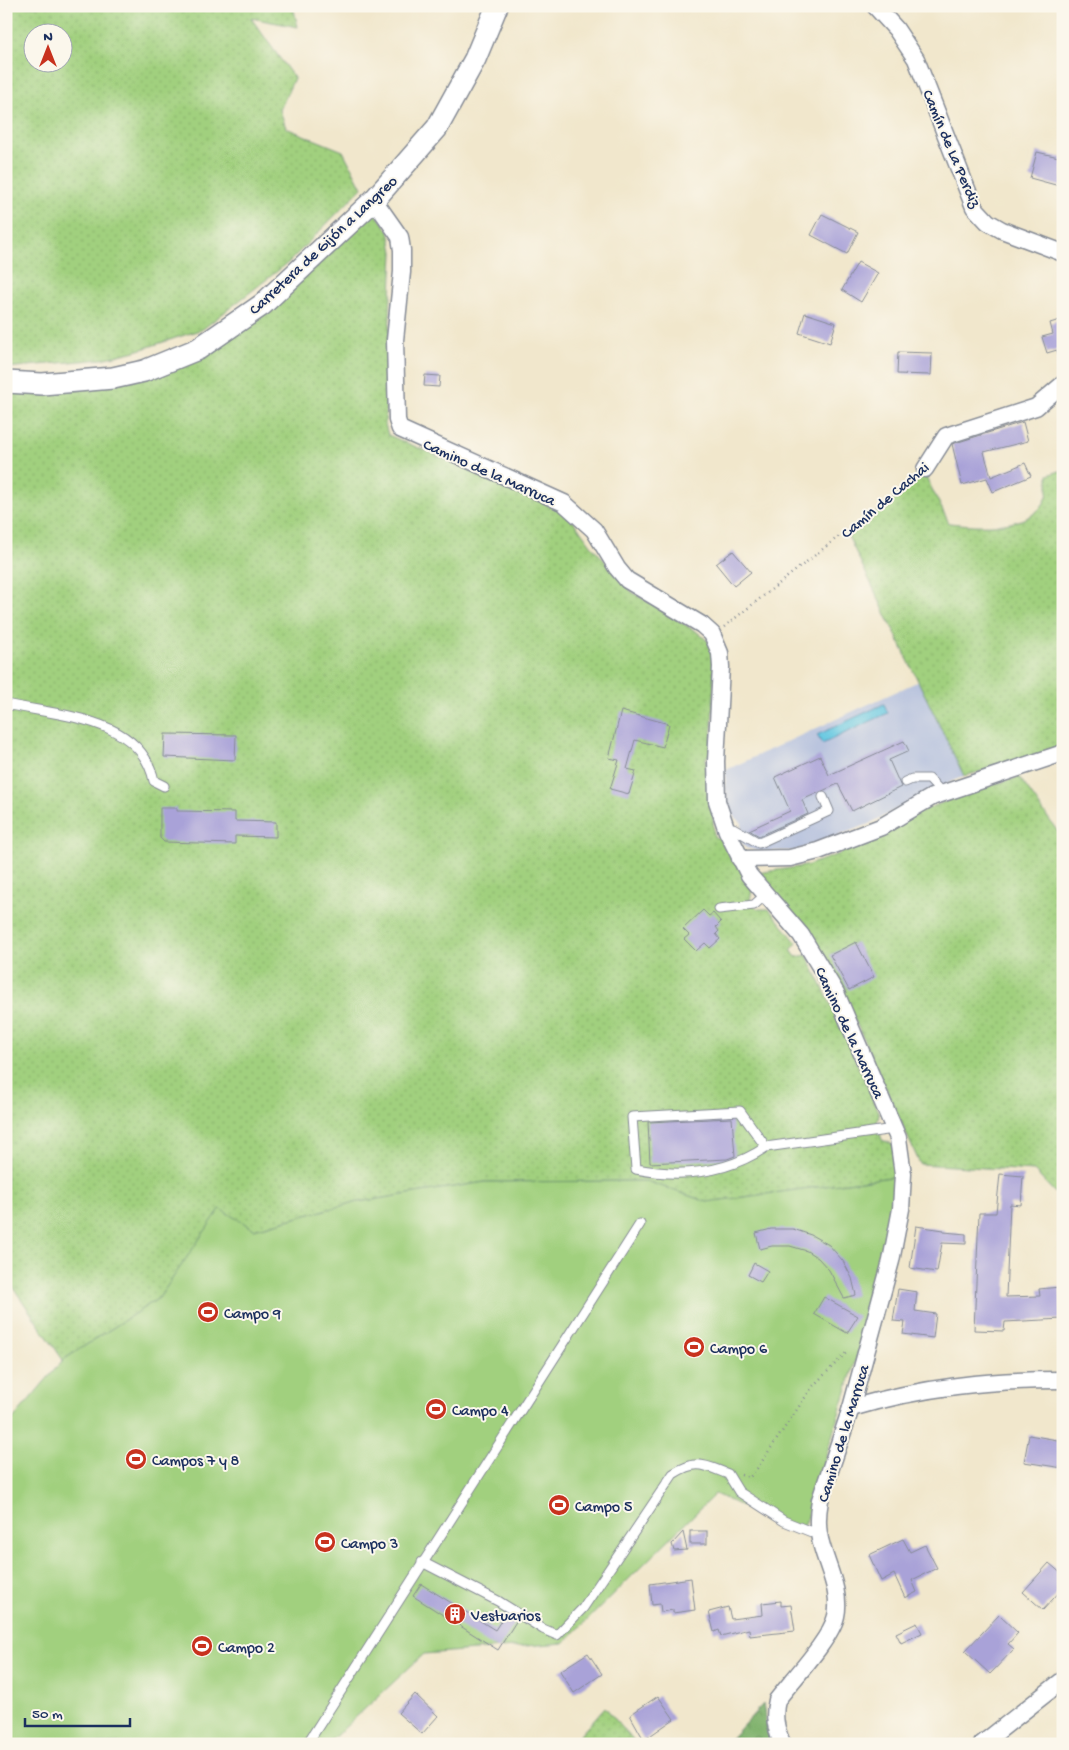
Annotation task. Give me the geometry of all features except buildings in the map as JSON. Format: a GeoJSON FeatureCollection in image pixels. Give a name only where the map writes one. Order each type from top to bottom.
{"type":"FeatureCollection","features":[{"type":"Feature","properties":{"kind":"street","name":"Carretera de Gijón a Langreo"},"geometry":{"type":"LineString","coordinates":[[6,382],[42,384],[114,378],[144,371],[198,349],[262,305],[374,200],[437,128],[475,59],[497,6]]}},
{"type":"Feature","properties":{"kind":"street","name":"Camín de La Perdiz"},"geometry":{"type":"LineString","coordinates":[[875,6],[896,29],[916,59],[974,206],[988,222],[1002,230],[1063,253]]}},
{"type":"Feature","properties":{"kind":"street","name":"Camino de la Marruca"},"geometry":{"type":"LineString","coordinates":[[374,200],[400,237],[402,250],[402,272],[394,340],[397,420],[400,429],[564,503],[594,530],[617,568],[627,580],[702,626],[717,641],[721,667],[716,761],[718,801],[727,831],[749,875],[800,935],[836,993],[898,1138],[903,1174],[901,1209],[891,1261],[851,1408],[820,1500],[819,1535],[838,1601],[836,1617],[826,1637],[777,1700],[774,1712],[775,1724],[782,1744]]}},
{"type":"Feature","properties":{"kind":"street","name":"Camín de Cachai"},"geometry":{"type":"LineString","coordinates":[[925,469],[946,436],[1036,407],[1063,384]]}},
{"type":"Feature","properties":{"kind":"street"},"geometry":{"type":"LineString","coordinates":[[740,859],[803,856],[881,827],[942,793],[1063,752]]}},
{"type":"Feature","properties":{"kind":"street"},"geometry":{"type":"LineString","coordinates":[[851,1408],[928,1388],[1006,1380],[1063,1380]]}},
{"type":"Feature","properties":{"kind":"street"},"geometry":{"type":"LineString","coordinates":[[982,1744],[1063,1680]]}},
{"type":"Feature","properties":{"kind":"lane"},"geometry":{"type":"LineString","coordinates":[[6,704],[77,718],[114,730],[134,743],[151,764],[154,782],[164,786]]}},
{"type":"Feature","properties":{"kind":"lane"},"geometry":{"type":"LineString","coordinates":[[905,782],[912,779],[930,779],[942,793]]}},
{"type":"Feature","properties":{"kind":"lane"},"geometry":{"type":"LineString","coordinates":[[727,831],[733,828],[759,843],[829,811],[823,797]]}},
{"type":"Feature","properties":{"kind":"lane"},"geometry":{"type":"LineString","coordinates":[[719,909],[754,905],[765,895]]}},
{"type":"Feature","properties":{"kind":"lane"},"geometry":{"type":"LineString","coordinates":[[766,1147],[740,1111],[632,1117],[636,1170],[663,1174],[722,1169],[746,1160],[766,1147],[894,1128]]}},
{"type":"Feature","properties":{"kind":"lane"},"geometry":{"type":"LineString","coordinates":[[307,1744],[640,1224]]}},
{"type":"Feature","properties":{"kind":"lane"},"geometry":{"type":"LineString","coordinates":[[422,1562],[498,1600],[543,1629],[557,1635],[583,1608],[673,1474],[688,1464],[704,1465],[728,1474],[740,1492],[784,1520],[819,1535]]}},
{"type":"Feature","properties":{"kind":"path","name":"Camín de Cachai"},"geometry":{"type":"LineString","coordinates":[[712,634],[731,622],[925,469]]}},
{"type":"Feature","properties":{"kind":"path"},"geometry":{"type":"LineString","coordinates":[[728,1474],[750,1477],[812,1386],[848,1351]]}},
{"type":"Feature","properties":{"kind":"shaded area"},"geometry":{"type":"Polygon","coordinates":[[[919,681],[964,776],[930,791],[867,825],[795,851],[760,851],[746,848],[739,839],[742,823],[729,812],[725,787],[726,770],[919,681]]]}},
{"type":"Feature","properties":{"kind":"green space"},"geometry":{"type":"Polygon","coordinates":[[[6,6],[293,6],[298,27],[251,18],[294,78],[280,110],[286,128],[343,151],[362,188],[289,262],[203,329],[136,351],[102,359],[6,368],[6,6]]]}},
{"type":"Feature","properties":{"kind":"green space"},"geometry":{"type":"Polygon","coordinates":[[[374,211],[389,231],[393,252],[385,424],[388,435],[525,493],[569,515],[591,545],[632,592],[697,632],[709,642],[715,653],[711,754],[706,757],[706,771],[711,773],[714,837],[725,839],[752,890],[750,901],[758,909],[769,909],[797,943],[791,950],[796,957],[807,955],[879,1114],[877,1123],[882,1140],[893,1144],[899,1176],[707,1202],[646,1181],[485,1182],[352,1203],[254,1229],[220,1210],[159,1298],[63,1360],[6,1277],[6,391],[143,379],[374,211]]]}},
{"type":"Feature","properties":{"kind":"green space"},"geometry":{"type":"Polygon","coordinates":[[[1063,470],[1063,746],[1020,761],[964,776],[848,536],[924,473],[949,523],[989,525],[1003,524],[1029,517],[1039,509],[1046,499],[1048,475],[1063,470]]]}},
{"type":"Feature","properties":{"kind":"green space"},"geometry":{"type":"Polygon","coordinates":[[[1019,777],[1063,839],[1063,1201],[1034,1171],[920,1164],[853,1016],[757,873],[805,866],[839,854],[879,837],[922,811],[966,793],[1019,777]]]}},
{"type":"Feature","properties":{"kind":"green space"},"geometry":{"type":"Polygon","coordinates":[[[899,1176],[888,1256],[802,1533],[715,1494],[564,1643],[424,1654],[327,1744],[6,1744],[6,1427],[63,1360],[159,1298],[220,1209],[254,1229],[352,1203],[485,1182],[646,1181],[707,1202],[899,1176]]]}},
{"type":"Feature","properties":{"kind":"green space"},"geometry":{"type":"Polygon","coordinates":[[[763,1704],[772,1744],[726,1744],[763,1704]]]}},
{"type":"Feature","properties":{"kind":"green space"},"geometry":{"type":"Polygon","coordinates":[[[605,1707],[636,1744],[572,1744],[605,1707]]]}},
{"type":"Feature","properties":{"kind":"water"},"geometry":{"type":"Polygon","coordinates":[[[884,704],[888,713],[822,744],[817,735],[884,704]]]}},
{"type":"Feature","properties":{"kind":"place","name":"Campo 9"},"geometry":{"type":"Point","coordinates":[208,1312]}},
{"type":"Feature","properties":{"kind":"place","name":"Campo 6"},"geometry":{"type":"Point","coordinates":[694,1347]}},
{"type":"Feature","properties":{"kind":"place","name":"Campo 4"},"geometry":{"type":"Point","coordinates":[436,1409]}},
{"type":"Feature","properties":{"kind":"place","name":"Campos 7 y 8"},"geometry":{"type":"Point","coordinates":[136,1459]}},
{"type":"Feature","properties":{"kind":"place","name":"Campo 5"},"geometry":{"type":"Point","coordinates":[559,1505]}},
{"type":"Feature","properties":{"kind":"place","name":"Campo 3"},"geometry":{"type":"Point","coordinates":[325,1542]}},
{"type":"Feature","properties":{"kind":"place","name":"Vestuarios"},"geometry":{"type":"Point","coordinates":[455,1614]}},
{"type":"Feature","properties":{"kind":"place","name":"Campo 2"},"geometry":{"type":"Point","coordinates":[202,1646]}}]}
